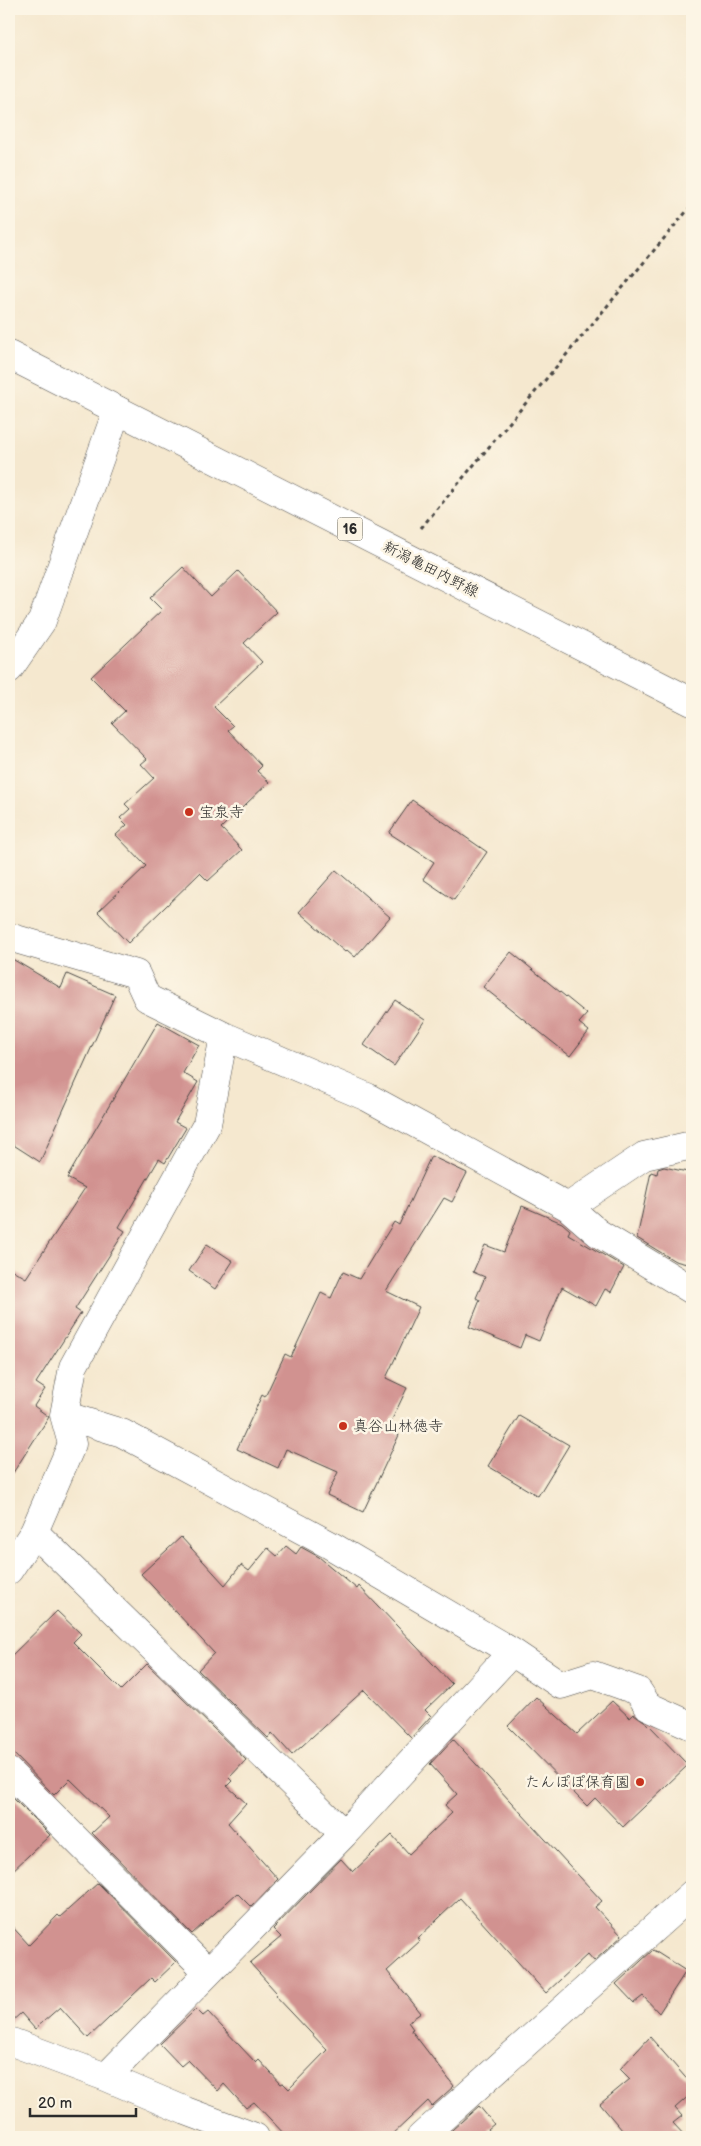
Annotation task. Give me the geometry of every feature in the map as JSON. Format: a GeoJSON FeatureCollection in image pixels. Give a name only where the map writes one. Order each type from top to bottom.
{"type":"FeatureCollection","features":[{"type":"Feature","properties":{"kind":"street","name":"新潟亀田内野線"},"geometry":{"type":"LineString","coordinates":[[9,355],[692,702]]}},
{"type":"Feature","properties":{"kind":"street"},"geometry":{"type":"LineString","coordinates":[[9,669],[42,620],[117,410]]}},
{"type":"Feature","properties":{"kind":"street"},"geometry":{"type":"LineString","coordinates":[[9,937],[136,974],[147,998],[224,1036],[367,1096],[568,1207],[598,1233],[692,1290]]}},
{"type":"Feature","properties":{"kind":"street"},"geometry":{"type":"LineString","coordinates":[[9,1570],[34,1532],[72,1444],[64,1415],[73,1367],[207,1124],[224,1036]]}},
{"type":"Feature","properties":{"kind":"street"},"geometry":{"type":"LineString","coordinates":[[568,1207],[644,1156],[692,1146]]}},
{"type":"Feature","properties":{"kind":"street"},"geometry":{"type":"LineString","coordinates":[[64,1415],[122,1433],[330,1545],[512,1652],[561,1684],[592,1675],[638,1691],[648,1706],[692,1726]]}},
{"type":"Feature","properties":{"kind":"street"},"geometry":{"type":"LineString","coordinates":[[34,1532],[344,1834]]}},
{"type":"Feature","properties":{"kind":"street"},"geometry":{"type":"LineString","coordinates":[[106,2077],[344,1834],[512,1652]]}},
{"type":"Feature","properties":{"kind":"street"},"geometry":{"type":"LineString","coordinates":[[9,1772],[208,1972]]}},
{"type":"Feature","properties":{"kind":"street"},"geometry":{"type":"LineString","coordinates":[[421,2137],[692,1894]]}},
{"type":"Feature","properties":{"kind":"street"},"geometry":{"type":"LineString","coordinates":[[9,2041],[106,2077],[186,2111],[255,2137]]}},
{"type":"Feature","properties":{"kind":"path"},"geometry":{"type":"LineString","coordinates":[[399,554],[692,205]]}},
{"type":"Feature","properties":{"kind":"building"},"geometry":{"type":"Polygon","coordinates":[[[183,567],[211,597],[238,571],[277,612],[244,643],[262,662],[214,707],[233,726],[228,730],[262,766],[257,771],[269,782],[221,828],[242,850],[208,881],[200,873],[128,943],[98,912],[146,866],[116,835],[127,825],[120,818],[130,809],[125,804],[154,778],[141,764],[147,759],[112,723],[125,711],[91,677],[162,610],[150,598],[183,567]]]}},
{"type":"Feature","properties":{"kind":"building"},"geometry":{"type":"Polygon","coordinates":[[[412,800],[487,852],[454,900],[423,879],[434,862],[389,833],[412,800]]]}},
{"type":"Feature","properties":{"kind":"building"},"geometry":{"type":"Polygon","coordinates":[[[336,870],[390,917],[355,957],[347,950],[345,952],[299,912],[336,870]]]}},
{"type":"Feature","properties":{"kind":"building"},"geometry":{"type":"Polygon","coordinates":[[[511,952],[587,1014],[579,1023],[589,1031],[570,1056],[483,987],[511,952]]]}},
{"type":"Feature","properties":{"kind":"building"},"geometry":{"type":"Polygon","coordinates":[[[9,957],[61,988],[67,974],[115,995],[40,1162],[9,1142],[9,957]]]}},
{"type":"Feature","properties":{"kind":"building"},"geometry":{"type":"Polygon","coordinates":[[[395,1000],[425,1020],[394,1066],[364,1045],[395,1000]]]}},
{"type":"Feature","properties":{"kind":"building"},"geometry":{"type":"Polygon","coordinates":[[[158,1022],[199,1045],[183,1073],[198,1082],[175,1122],[186,1128],[165,1163],[159,1159],[119,1227],[125,1231],[75,1309],[81,1313],[36,1383],[45,1389],[34,1406],[49,1417],[9,1479],[9,1268],[26,1278],[85,1188],[67,1178],[158,1022]]]}},
{"type":"Feature","properties":{"kind":"building"},"geometry":{"type":"Polygon","coordinates":[[[431,1156],[467,1173],[452,1202],[444,1198],[386,1291],[419,1307],[386,1378],[407,1388],[387,1430],[399,1435],[363,1512],[327,1495],[338,1472],[286,1449],[278,1468],[237,1449],[262,1395],[265,1397],[285,1354],[291,1357],[321,1293],[331,1298],[343,1272],[359,1279],[394,1222],[399,1225],[431,1156]]]}},
{"type":"Feature","properties":{"kind":"building"},"geometry":{"type":"Polygon","coordinates":[[[664,1167],[692,1173],[692,1237],[687,1264],[675,1261],[637,1238],[651,1172],[657,1174],[658,1169],[664,1167]]]}},
{"type":"Feature","properties":{"kind":"building"},"geometry":{"type":"Polygon","coordinates":[[[522,1206],[562,1223],[570,1230],[568,1234],[624,1267],[611,1292],[605,1289],[596,1306],[562,1287],[539,1341],[525,1335],[520,1348],[469,1327],[480,1300],[476,1298],[485,1277],[473,1272],[485,1245],[504,1252],[522,1206]]]}},
{"type":"Feature","properties":{"kind":"building"},"geometry":{"type":"Polygon","coordinates":[[[207,1244],[233,1261],[215,1289],[189,1271],[207,1244]]]}},
{"type":"Feature","properties":{"kind":"building"},"geometry":{"type":"Polygon","coordinates":[[[519,1416],[569,1445],[538,1496],[488,1466],[519,1416]]]}},
{"type":"Feature","properties":{"kind":"building"},"geometry":{"type":"Polygon","coordinates":[[[181,1537],[225,1585],[241,1565],[249,1571],[268,1548],[277,1556],[286,1546],[296,1554],[301,1547],[319,1557],[357,1589],[359,1586],[452,1684],[425,1710],[431,1716],[411,1738],[364,1690],[292,1755],[272,1733],[268,1738],[198,1670],[214,1653],[141,1574],[181,1537]]]}},
{"type":"Feature","properties":{"kind":"building"},"geometry":{"type":"Polygon","coordinates":[[[57,1611],[81,1634],[73,1642],[121,1690],[147,1664],[246,1760],[229,1778],[232,1781],[227,1786],[246,1803],[228,1823],[278,1879],[251,1907],[237,1893],[192,1934],[92,1833],[109,1817],[70,1779],[54,1795],[9,1749],[9,1658],[57,1611]]]}},
{"type":"Feature","properties":{"kind":"building"},"geometry":{"type":"Polygon","coordinates":[[[536,1697],[577,1734],[612,1701],[630,1718],[634,1714],[647,1723],[688,1765],[623,1827],[595,1798],[587,1806],[508,1726],[536,1697]]]}},
{"type":"Feature","properties":{"kind":"building"},"geometry":{"type":"Polygon","coordinates":[[[453,1739],[602,1901],[595,1907],[622,1936],[594,1961],[588,1954],[546,1993],[460,1898],[418,1938],[420,1941],[387,1971],[421,2013],[408,2022],[413,2029],[411,2030],[454,2086],[432,2106],[428,2101],[390,2137],[287,2137],[254,2102],[246,2108],[224,2084],[218,2091],[188,2060],[181,2066],[160,2044],[196,2009],[203,2016],[208,2012],[256,2063],[259,2060],[281,2084],[283,2083],[289,2089],[327,2050],[274,1994],[276,1992],[250,1963],[281,1937],[273,1929],[341,1859],[353,1872],[392,1835],[409,1854],[452,1813],[445,1805],[457,1794],[430,1764],[453,1739]]]}},
{"type":"Feature","properties":{"kind":"building"},"geometry":{"type":"Polygon","coordinates":[[[9,1794],[50,1835],[9,1874],[9,1794]]]}},
{"type":"Feature","properties":{"kind":"building"},"geometry":{"type":"Polygon","coordinates":[[[98,1883],[176,1962],[155,1982],[151,1978],[88,2038],[60,2007],[35,2029],[21,2013],[9,2024],[9,1923],[29,1945],[58,1915],[60,1917],[98,1883]]]}},
{"type":"Feature","properties":{"kind":"building"},"geometry":{"type":"Polygon","coordinates":[[[653,1950],[686,1971],[659,2013],[643,1996],[634,2003],[616,1984],[653,1950]]]}},
{"type":"Feature","properties":{"kind":"building"},"geometry":{"type":"Polygon","coordinates":[[[650,2037],[692,2085],[692,2093],[675,2108],[682,2116],[673,2123],[686,2137],[628,2137],[600,2104],[630,2079],[620,2069],[650,2037]]]}},
{"type":"Feature","properties":{"kind":"building"},"geometry":{"type":"Polygon","coordinates":[[[479,2106],[494,2124],[488,2129],[494,2137],[444,2137],[479,2106]]]}},
{"type":"Feature","properties":{"kind":"place","name":"宝泉寺"},"geometry":{"type":"Point","coordinates":[189,812]}},
{"type":"Feature","properties":{"kind":"place","name":"真谷山林徳寺"},"geometry":{"type":"Point","coordinates":[343,1426]}},
{"type":"Feature","properties":{"kind":"place","name":"たんぽぽ保育園"},"geometry":{"type":"Point","coordinates":[640,1782]}}]}
